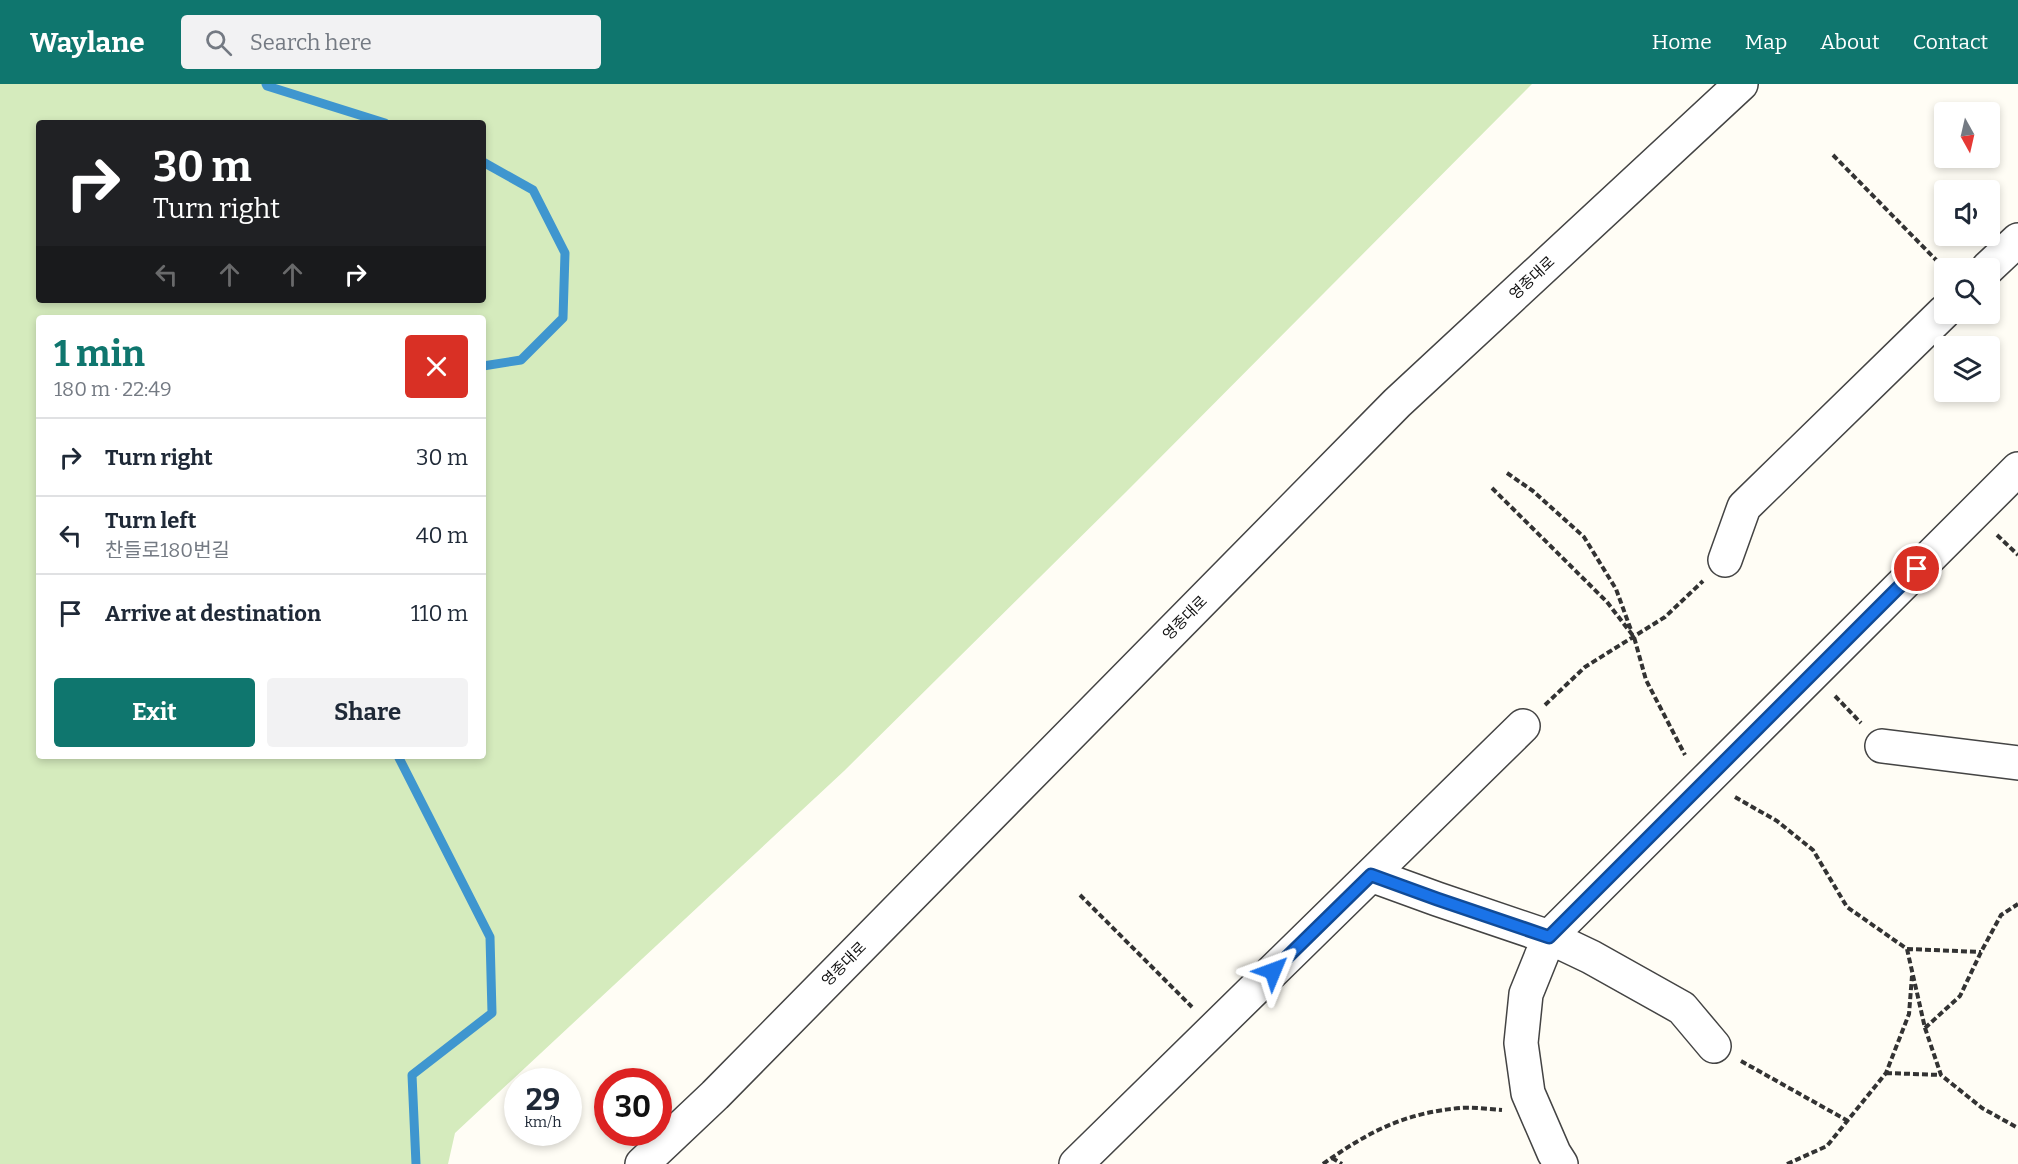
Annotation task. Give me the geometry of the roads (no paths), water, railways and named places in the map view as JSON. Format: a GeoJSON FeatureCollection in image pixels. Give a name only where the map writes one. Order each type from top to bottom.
{"type":"FeatureCollection","features":[{"type":"Feature","properties":{"kind":"street","name":"영종대로"},"geometry":{"type":"LineString","coordinates":[[642,1164],[715,1095],[1397,404],[1741,84]]}},
{"type":"Feature","properties":{"kind":"street"},"geometry":{"type":"LineString","coordinates":[[1999,258],[2018,240]]}},
{"type":"Feature","properties":{"kind":"street"},"geometry":{"type":"LineString","coordinates":[[1725,560],[1744,507],[1934,322]]}},
{"type":"Feature","properties":{"kind":"street"},"geometry":{"type":"LineString","coordinates":[[1562,1164],[1554,1153],[1528,1093],[1521,1042],[1526,994],[1549,937],[2018,469]]}},
{"type":"Feature","properties":{"kind":"street"},"geometry":{"type":"LineString","coordinates":[[1076,1164],[1523,726]]}},
{"type":"Feature","properties":{"kind":"street"},"geometry":{"type":"LineString","coordinates":[[1882,746],[2018,763]]}},
{"type":"Feature","properties":{"kind":"street"},"geometry":{"type":"LineString","coordinates":[[1371,875],[1549,937],[1591,957],[1682,1008],[1714,1046]]}},
{"type":"Feature","properties":{"kind":"waterway"},"geometry":{"type":"LineString","coordinates":[[266,84],[375,120]]}},
{"type":"Feature","properties":{"kind":"waterway"},"geometry":{"type":"LineString","coordinates":[[486,164],[533,190],[565,253],[563,318],[521,360],[486,366]]}},
{"type":"Feature","properties":{"kind":"waterway"},"geometry":{"type":"LineString","coordinates":[[400,759],[490,937],[492,1013],[412,1075],[416,1164]]}}]}
